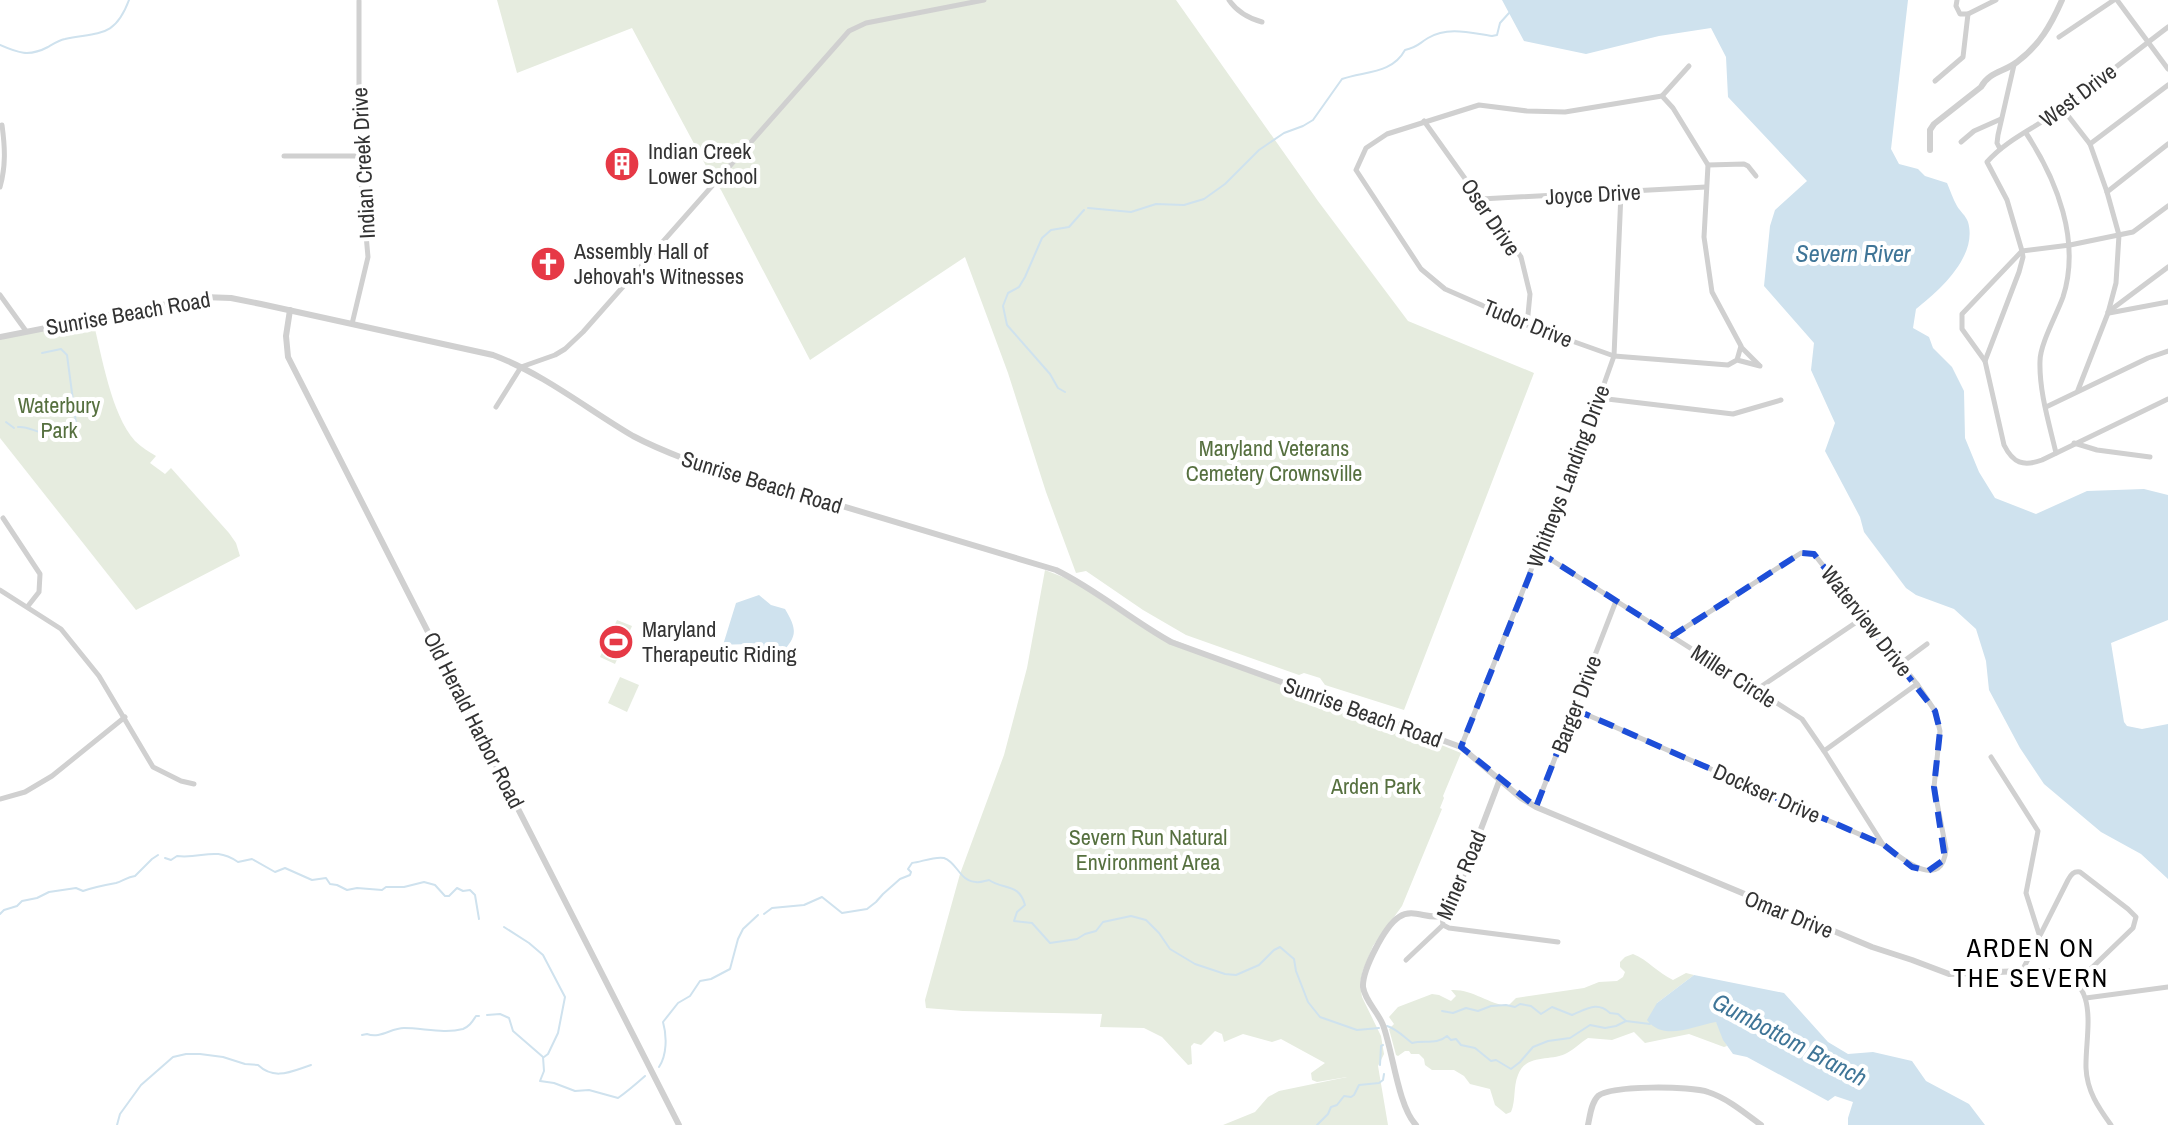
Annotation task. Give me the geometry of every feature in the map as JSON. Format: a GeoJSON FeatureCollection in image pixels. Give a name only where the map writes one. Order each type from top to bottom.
{"type":"FeatureCollection","features":[{"type":"Feature","properties":{"kind":"street"},"geometry":{"type":"LineString","coordinates":[[496,407],[521,367],[555,355],[583,332],[849,31],[866,23],[984,0]]}},
{"type":"Feature","properties":{"kind":"street"},"geometry":{"type":"LineString","coordinates":[[1229,0],[1248,17],[1262,22]]}},
{"type":"Feature","properties":{"kind":"street"},"geometry":{"type":"LineString","coordinates":[[1957,0],[1960,14],[1968,14],[1996,0]]}},
{"type":"Feature","properties":{"kind":"street"},"geometry":{"type":"LineString","coordinates":[[1930,150],[1930,130],[1934,124],[1977,91],[1994,73],[2014,65],[2038,44],[2062,0]]}},
{"type":"Feature","properties":{"kind":"street"},"geometry":{"type":"LineString","coordinates":[[2059,37],[2115,0],[2168,69]]}},
{"type":"Feature","properties":{"kind":"street","name":"Indian Creek Drive"},"geometry":{"type":"LineString","coordinates":[[352,324],[368,257],[359,156],[359,1]]}},
{"type":"Feature","properties":{"kind":"street"},"geometry":{"type":"LineString","coordinates":[[1935,81],[1963,57],[1968,14]]}},
{"type":"Feature","properties":{"kind":"street","name":"West Drive"},"geometry":{"type":"LineString","coordinates":[[2022,251],[2007,200],[1987,162],[2000,149],[2062,108],[2168,27]]}},
{"type":"Feature","properties":{"kind":"street"},"geometry":{"type":"LineString","coordinates":[[2000,149],[1997,143],[2001,118],[2014,65]]}},
{"type":"Feature","properties":{"kind":"street"},"geometry":{"type":"LineString","coordinates":[[1424,121],[1479,105],[1565,112],[1662,96],[1689,66]]}},
{"type":"Feature","properties":{"kind":"street"},"geometry":{"type":"LineString","coordinates":[[2090,144],[2168,85]]}},
{"type":"Feature","properties":{"kind":"street"},"geometry":{"type":"LineString","coordinates":[[1662,96],[1673,108],[1708,165],[1704,237],[1712,292],[1741,346],[1737,360]]}},
{"type":"Feature","properties":{"kind":"street"},"geometry":{"type":"LineString","coordinates":[[2062,108],[2090,144],[2119,235],[2116,283],[2108,313],[2078,390]]}},
{"type":"Feature","properties":{"kind":"street"},"geometry":{"type":"LineString","coordinates":[[1961,142],[1974,131],[2001,118]]}},
{"type":"Feature","properties":{"kind":"street","name":"Tudor Drive"},"geometry":{"type":"LineString","coordinates":[[1424,121],[1387,134],[1366,148],[1356,170],[1421,269],[1445,289],[1527,325],[1614,356],[1728,365],[1737,360],[1760,366],[1741,346]]}},
{"type":"Feature","properties":{"kind":"street","name":"Oser Drive"},"geometry":{"type":"LineString","coordinates":[[1424,121],[1521,257],[1530,294],[1527,325]]}},
{"type":"Feature","properties":{"kind":"street"},"geometry":{"type":"LineString","coordinates":[[0,187],[5,154],[2,125]]}},
{"type":"Feature","properties":{"kind":"street"},"geometry":{"type":"LineString","coordinates":[[2026,133],[2053,181],[2070,245],[2070,264],[2063,296],[2039,358],[2045,407],[2056,453]]}},
{"type":"Feature","properties":{"kind":"street"},"geometry":{"type":"LineString","coordinates":[[2107,192],[2168,144]]}},
{"type":"Feature","properties":{"kind":"street"},"geometry":{"type":"LineString","coordinates":[[284,156],[359,156]]}},
{"type":"Feature","properties":{"kind":"street"},"geometry":{"type":"LineString","coordinates":[[1708,165],[1744,164],[1756,176]]}},
{"type":"Feature","properties":{"kind":"street","name":"Joyce Drive"},"geometry":{"type":"LineString","coordinates":[[1480,199],[1706,187]]}},
{"type":"Feature","properties":{"kind":"street","name":"Whitneys Landing Drive"},"geometry":{"type":"LineString","coordinates":[[1461,747],[1614,356],[1621,193]]}},
{"type":"Feature","properties":{"kind":"street"},"geometry":{"type":"LineString","coordinates":[[2168,206],[2133,232],[2022,251],[1962,314],[1962,329],[1985,361],[2004,445],[2009,456],[2018,463],[2032,464],[2168,399]]}},
{"type":"Feature","properties":{"kind":"street"},"geometry":{"type":"LineString","coordinates":[[1985,361],[2019,272],[2022,251]]}},
{"type":"Feature","properties":{"kind":"street"},"geometry":{"type":"LineString","coordinates":[[2108,313],[2168,267]]}},
{"type":"Feature","properties":{"kind":"street"},"geometry":{"type":"LineString","coordinates":[[0,295],[26,331]]}},
{"type":"Feature","properties":{"kind":"street","name":"Sunrise Beach Road"},"geometry":{"type":"LineString","coordinates":[[0,337],[203,297],[231,298],[493,355],[521,367],[634,436],[674,455],[1056,570],[1089,588],[1151,631],[1184,648],[1461,747],[1500,779]]}},
{"type":"Feature","properties":{"kind":"street"},"geometry":{"type":"LineString","coordinates":[[2108,313],[2168,302]]}},
{"type":"Feature","properties":{"kind":"street","name":"Old Herald Harbor Road"},"geometry":{"type":"LineString","coordinates":[[290,310],[286,336],[288,357],[679,1125]]}},
{"type":"Feature","properties":{"kind":"street"},"geometry":{"type":"LineString","coordinates":[[2045,407],[2168,351]]}},
{"type":"Feature","properties":{"kind":"street"},"geometry":{"type":"LineString","coordinates":[[1599,398],[1733,414],[1781,400]]}},
{"type":"Feature","properties":{"kind":"street"},"geometry":{"type":"LineString","coordinates":[[2074,443],[2097,450],[2150,457]]}},
{"type":"Feature","properties":{"kind":"street"},"geometry":{"type":"LineString","coordinates":[[3,518],[40,574],[39,592],[28,606]]}},
{"type":"Feature","properties":{"kind":"street","name":"Miller Circle"},"geometry":{"type":"LineString","coordinates":[[1539,552],[1802,719],[1884,845]]}},
{"type":"Feature","properties":{"kind":"street","name":"Waterview Drive"},"geometry":{"type":"LineString","coordinates":[[1672,636],[1801,553],[1814,554],[1935,711],[1940,731],[1934,787],[1946,849]]}},
{"type":"Feature","properties":{"kind":"street"},"geometry":{"type":"LineString","coordinates":[[0,590],[61,629],[99,676],[153,767],[194,784]]}},
{"type":"Feature","properties":{"kind":"street","name":"Barger Drive"},"geometry":{"type":"LineString","coordinates":[[1536,807],[1616,601]]}},
{"type":"Feature","properties":{"kind":"street"},"geometry":{"type":"LineString","coordinates":[[1756,690],[1864,617]]}},
{"type":"Feature","properties":{"kind":"street"},"geometry":{"type":"LineString","coordinates":[[1900,664],[1927,644]]}},
{"type":"Feature","properties":{"kind":"street"},"geometry":{"type":"LineString","coordinates":[[1824,751],[1917,684]]}},
{"type":"Feature","properties":{"kind":"street","name":"Dockser Drive"},"geometry":{"type":"LineString","coordinates":[[1574,709],[1884,845],[1912,867],[1928,871],[1938,866],[1945,859],[1946,849]]}},
{"type":"Feature","properties":{"kind":"street"},"geometry":{"type":"LineString","coordinates":[[0,799],[25,792],[52,776],[125,717]]}},
{"type":"Feature","properties":{"kind":"street"},"geometry":{"type":"LineString","coordinates":[[1991,757],[2038,831],[2026,893],[2039,935]]}},
{"type":"Feature","properties":{"kind":"street","name":"Omar Drive"},"geometry":{"type":"LineString","coordinates":[[1500,779],[1536,807],[1790,914],[1942,973],[2055,972],[2076,983]]}},
{"type":"Feature","properties":{"kind":"street","name":"Miner Road"},"geometry":{"type":"LineString","coordinates":[[1406,960],[1443,925],[1442,916],[1451,908],[1500,779]]}},
{"type":"Feature","properties":{"kind":"street"},"geometry":{"type":"LineString","coordinates":[[2022,971],[2072,874],[2080,872],[2136,917],[2133,928],[2076,983],[2086,998],[2086,1070],[2093,1101],[2111,1125]]}},
{"type":"Feature","properties":{"kind":"street"},"geometry":{"type":"LineString","coordinates":[[1416,1125],[1405,1106],[1383,1025],[1366,997],[1363,982],[1375,950],[1398,918],[1408,914],[1442,916]]}},
{"type":"Feature","properties":{"kind":"street"},"geometry":{"type":"LineString","coordinates":[[1443,925],[1558,942]]}},
{"type":"Feature","properties":{"kind":"street"},"geometry":{"type":"LineString","coordinates":[[2086,998],[2168,987]]}},
{"type":"Feature","properties":{"kind":"street"},"geometry":{"type":"LineString","coordinates":[[1588,1125],[1593,1105],[1603,1093],[1623,1089],[1682,1088],[1699,1089],[1720,1097],[1761,1125]]}},
{"type":"Feature","properties":{"kind":"highlighted area"},"geometry":{"type":"Polygon","coordinates":[[[1539,552],[1672,636],[1801,553],[1814,554],[1935,711],[1940,731],[1934,787],[1945,859],[1928,871],[1912,867],[1884,845],[1574,709],[1536,807],[1461,747],[1539,552]]]}},
{"type":"Feature","properties":{"kind":"green space","name":"Maryland Veterans Cemetery Crownsville"},"geometry":{"type":"Polygon","coordinates":[[[497,0],[1176,0],[1318,201],[1408,321],[1534,373],[1404,710],[1325,685],[1320,678],[1304,673],[1299,675],[1186,635],[1086,571],[1076,573],[965,257],[810,360],[632,28],[517,73],[497,0]]]}},
{"type":"Feature","properties":{"kind":"green space","name":"Waterbury Park"},"geometry":{"type":"Polygon","coordinates":[[[93,321],[108,384],[127,430],[137,443],[156,456],[150,463],[165,474],[171,468],[229,533],[240,556],[136,610],[0,438],[0,339],[59,327],[65,329],[93,321]]]}},
{"type":"Feature","properties":{"kind":"green space","name":"Severn Run Natural Environment Area"},"geometry":{"type":"Polygon","coordinates":[[[1045,570],[1073,581],[1143,628],[1346,707],[1344,713],[1373,717],[1461,753],[1443,796],[1442,809],[1402,906],[1373,946],[1360,983],[1362,997],[1381,1036],[1384,1054],[1378,1066],[1388,1125],[1223,1125],[1255,1112],[1268,1097],[1279,1091],[1347,1077],[1317,1082],[1312,1080],[1311,1073],[1325,1063],[1281,1039],[1272,1042],[1243,1034],[1224,1042],[1222,1034],[1215,1031],[1201,1045],[1194,1043],[1191,1046],[1192,1064],[1188,1065],[1162,1037],[1144,1028],[1100,1027],[1102,1014],[926,1008],[925,1000],[960,874],[1004,755],[1027,668],[1045,570]]]}},
{"type":"Feature","properties":{"kind":"green space","name":"Maryland Therapeutic Riding"},"geometry":{"type":"Polygon","coordinates":[[[617,620],[632,626],[615,664],[600,657],[617,620]]]}},
{"type":"Feature","properties":{"kind":"green space","name":"Maryland Therapeutic Riding"},"geometry":{"type":"Polygon","coordinates":[[[620,677],[639,685],[627,712],[608,703],[620,677]]]}},
{"type":"Feature","properties":{"kind":"green space"},"geometry":{"type":"Polygon","coordinates":[[[1633,954],[1673,980],[1686,973],[1694,975],[1657,1003],[1707,1023],[1716,1021],[1727,1046],[1689,1034],[1645,1043],[1634,1032],[1612,1040],[1588,1038],[1561,1056],[1533,1061],[1522,1068],[1516,1080],[1511,1112],[1506,1114],[1495,1105],[1490,1089],[1470,1084],[1454,1070],[1432,1070],[1419,1054],[1405,1051],[1396,1055],[1389,1029],[1394,1024],[1389,1017],[1398,1007],[1432,994],[1451,1001],[1456,996],[1451,990],[1508,1006],[1516,998],[1617,981],[1625,972],[1620,962],[1633,954]]]}},
{"type":"Feature","properties":{"kind":"water","name":"Severn River"},"geometry":{"type":"Polygon","coordinates":[[[1502,0],[1908,0],[1891,149],[1899,164],[1947,183],[1967,220],[1970,235],[1955,271],[1916,309],[1913,328],[1929,337],[1933,348],[1952,367],[1964,391],[1965,438],[1979,472],[1995,498],[2036,514],[2087,491],[2144,489],[2168,495],[2168,620],[2111,643],[2124,722],[2127,726],[2142,729],[2168,724],[2168,879],[2141,854],[2101,832],[2044,784],[2020,748],[1989,690],[1986,661],[1976,629],[1954,609],[1916,595],[1906,588],[1864,532],[1860,517],[1825,451],[1835,423],[1811,370],[1814,343],[1764,286],[1770,226],[1775,210],[1807,181],[1728,97],[1726,57],[1711,28],[1659,36],[1586,54],[1524,41],[1502,0]]]}},
{"type":"Feature","properties":{"kind":"water"},"geometry":{"type":"Polygon","coordinates":[[[759,595],[771,605],[785,609],[794,628],[790,643],[780,655],[760,646],[723,645],[736,603],[759,595]]]}},
{"type":"Feature","properties":{"kind":"water"},"geometry":{"type":"Polygon","coordinates":[[[1694,975],[1784,993],[1828,1042],[1848,1054],[1873,1052],[1912,1061],[1926,1081],[1969,1104],[1985,1125],[1848,1125],[1853,1102],[1835,1096],[1828,1101],[1747,1057],[1733,1054],[1716,1022],[1679,1031],[1654,1027],[1647,1020],[1657,1003],[1694,975]]]}},
{"type":"Feature","properties":{"kind":"waterway"},"geometry":{"type":"LineString","coordinates":[[0,45],[29,53],[63,40],[96,34],[118,21],[129,0]]}},
{"type":"Feature","properties":{"kind":"waterway"},"geometry":{"type":"LineString","coordinates":[[1088,208],[1131,212],[1156,204],[1184,205],[1204,199],[1225,184],[1259,150],[1284,133],[1313,120],[1342,79],[1385,68],[1400,58],[1405,50],[1443,32],[1497,35],[1500,23],[1509,13]]}},
{"type":"Feature","properties":{"kind":"waterway"},"geometry":{"type":"LineString","coordinates":[[1065,392],[1058,388],[1050,374],[1007,325],[1003,306],[1008,293],[1019,287],[1025,277],[1042,238],[1051,230],[1069,227],[1084,210]]}},
{"type":"Feature","properties":{"kind":"waterway"},"geometry":{"type":"LineString","coordinates":[[18,427],[48,433],[65,430],[76,423],[67,355],[61,349],[42,353]]}},
{"type":"Feature","properties":{"kind":"waterway"},"geometry":{"type":"LineString","coordinates":[[6,422],[14,428]]}},
{"type":"Feature","properties":{"kind":"waterway","name":"Gumbottom Branch"},"geometry":{"type":"LineString","coordinates":[[165,858],[171,860],[177,856],[215,854],[238,862],[252,859],[275,872],[285,868],[312,880],[326,878],[330,884],[347,890],[382,890],[424,882],[435,885],[445,896],[457,888],[470,890],[475,895],[479,919]]}},
{"type":"Feature","properties":{"kind":"waterway","name":"Gumbottom Branch"},"geometry":{"type":"LineString","coordinates":[[0,914],[22,901],[49,892],[76,888],[83,891],[135,876],[158,855]]}},
{"type":"Feature","properties":{"kind":"waterway","name":"Gumbottom Branch"},"geometry":{"type":"LineString","coordinates":[[764,914],[772,908],[804,905],[822,897],[842,913],[867,909],[900,879],[910,875],[908,869],[912,863],[944,858],[966,879],[979,882],[989,880],[1019,893],[1025,905],[1017,912],[1014,921],[1032,923],[1050,943],[1077,939],[1096,931],[1103,922],[1131,916],[1146,920],[1170,949],[1195,964],[1236,975],[1259,965],[1280,947],[1294,959],[1308,1002],[1320,1017],[1357,1030],[1379,1028]]}},
{"type":"Feature","properties":{"kind":"waterway","name":"Gumbottom Branch"},"geometry":{"type":"LineString","coordinates":[[659,1067],[666,1045],[663,1022],[678,1003],[690,996],[700,981],[730,969],[743,929],[758,915]]}},
{"type":"Feature","properties":{"kind":"waterway","name":"Gumbottom Branch"},"geometry":{"type":"LineString","coordinates":[[504,927],[543,955],[565,997],[558,1033],[544,1057]]}},
{"type":"Feature","properties":{"kind":"waterway"},"geometry":{"type":"LineString","coordinates":[[1442,1011],[1453,1013],[1466,1008],[1478,1011],[1491,1006],[1515,1007],[1520,1004],[1531,1006],[1541,1014],[1552,1007],[1572,1015],[1601,1007],[1626,1021]]}},
{"type":"Feature","properties":{"kind":"waterway","name":"Gumbottom Branch"},"geometry":{"type":"LineString","coordinates":[[487,1015],[500,1014],[509,1018],[513,1031],[543,1057],[544,1071],[540,1081],[618,1098],[645,1076]]}},
{"type":"Feature","properties":{"kind":"waterway","name":"Gumbottom Branch"},"geometry":{"type":"LineString","coordinates":[[362,1035],[404,1028],[456,1030],[465,1028],[479,1016]]}},
{"type":"Feature","properties":{"kind":"waterway","name":"Gumbottom Branch"},"geometry":{"type":"LineString","coordinates":[[1387,1026],[1412,1043],[1435,1041],[1447,1036],[1451,1040],[1456,1039],[1461,1045],[1475,1048],[1491,1061],[1496,1060],[1511,1069],[1533,1047],[1570,1038],[1590,1025],[1605,1028],[1626,1021],[1650,1024]]}},
{"type":"Feature","properties":{"kind":"waterway"},"geometry":{"type":"LineString","coordinates":[[1380,1065],[1383,1045]]}},
{"type":"Feature","properties":{"kind":"waterway","name":"Gumbottom Branch"},"geometry":{"type":"LineString","coordinates":[[117,1125],[120,1114],[141,1085],[173,1057],[186,1054],[223,1057],[258,1065],[277,1074],[311,1065]]}},
{"type":"Feature","properties":{"kind":"waterway"},"geometry":{"type":"LineString","coordinates":[[1317,1125],[1344,1096],[1354,1095],[1359,1085],[1379,1083],[1384,1074]]}},
{"type":"Feature","properties":{"kind":"place","name":"Indian Creek Lower School"},"geometry":{"type":"Point","coordinates":[622,164]}},
{"type":"Feature","properties":{"kind":"place","name":"Assembly Hall of Jehovah's Witnesses"},"geometry":{"type":"Point","coordinates":[548,264]}},
{"type":"Feature","properties":{"kind":"place","name":"Maryland Therapeutic Riding"},"geometry":{"type":"Point","coordinates":[616,642]}},
{"type":"Feature","properties":{"kind":"district","name":"ARDEN ON THE SEVERN"},"geometry":{"type":"Point","coordinates":[2031,962]}},
{"type":"Feature","properties":{"kind":"park label","name":"Arden Park"},"geometry":{"type":"Point","coordinates":[1376,786]}}]}
